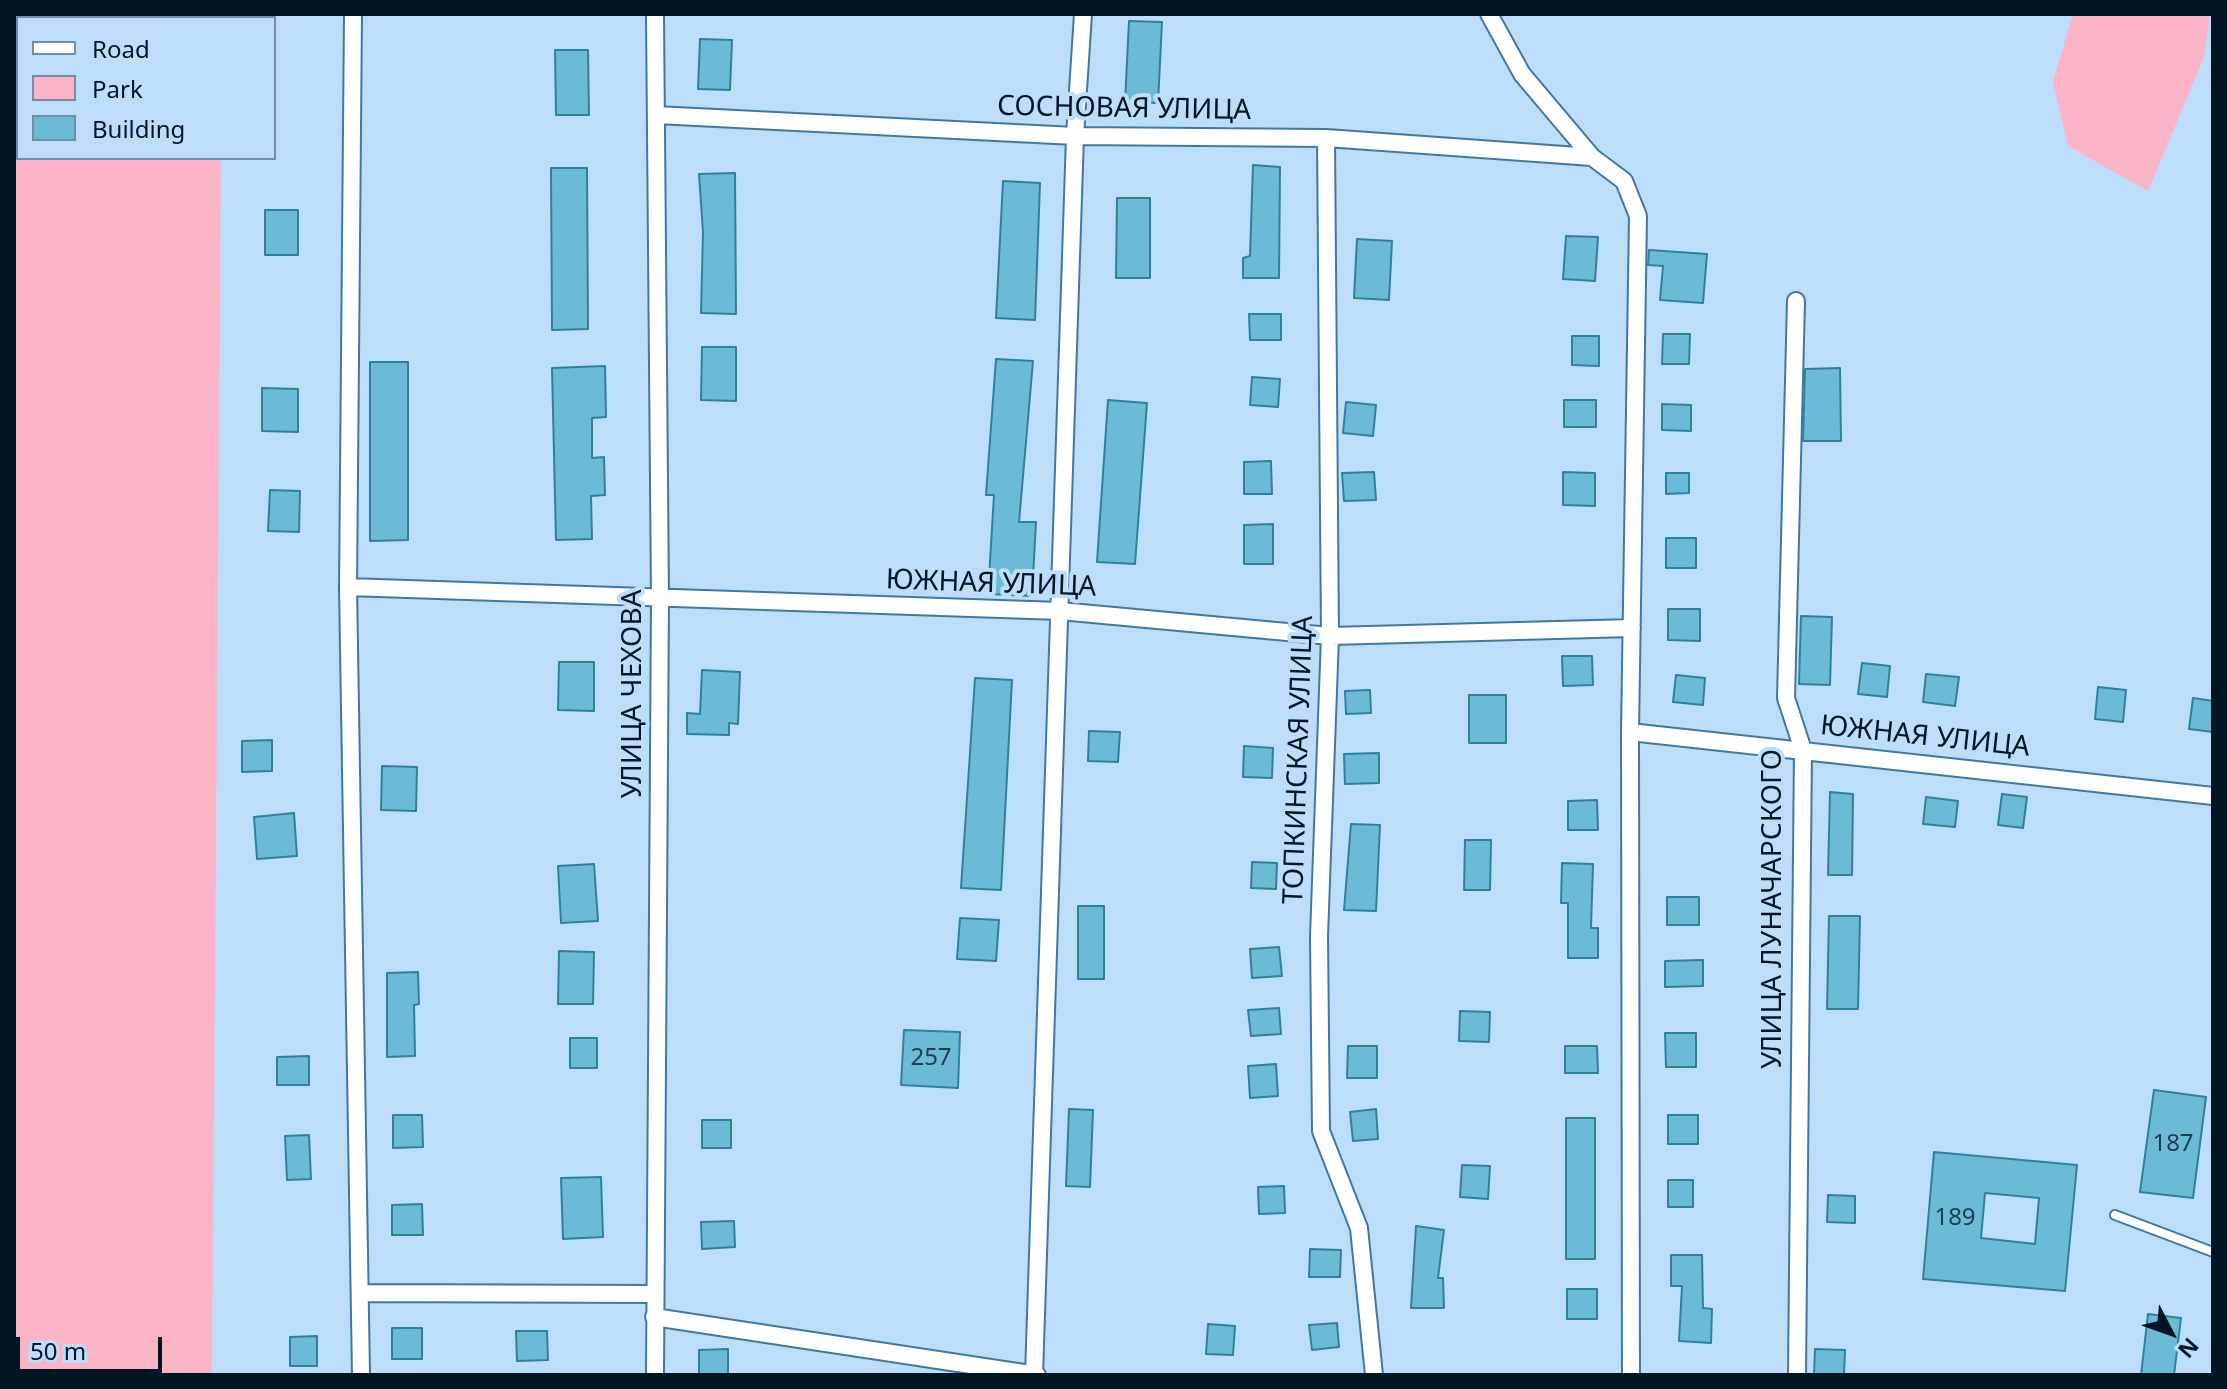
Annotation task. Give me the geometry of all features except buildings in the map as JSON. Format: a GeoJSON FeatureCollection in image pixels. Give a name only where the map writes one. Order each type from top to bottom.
{"type":"FeatureCollection","features":[{"type":"Feature","properties":{"kind":"street"},"geometry":{"type":"LineString","coordinates":[[353,14],[348,587],[361,1375]]}},
{"type":"Feature","properties":{"kind":"street","name":"УЛИЦА ЧЕХОВА"},"geometry":{"type":"LineString","coordinates":[[655,14],[660,599],[655,1375]]}},
{"type":"Feature","properties":{"kind":"street"},"geometry":{"type":"LineString","coordinates":[[654,1317],[1035,1375],[1075,136],[1083,14]]}},
{"type":"Feature","properties":{"kind":"street"},"geometry":{"type":"LineString","coordinates":[[1489,14],[1522,74],[1592,157],[1624,181],[1638,216],[1630,732],[1631,1375]]}},
{"type":"Feature","properties":{"kind":"street","name":"СОСНОВАЯ УЛИЦА"},"geometry":{"type":"LineString","coordinates":[[656,115],[1075,136],[1326,138],[1592,157]]}},
{"type":"Feature","properties":{"kind":"street","name":"ТОПКИНСКАЯ УЛИЦА"},"geometry":{"type":"LineString","coordinates":[[1326,138],[1330,636],[1319,936],[1321,1131],[1359,1228],[1374,1375]]}},
{"type":"Feature","properties":{"kind":"street","name":"УЛИЦА ЛУНАЧАРСКОГО"},"geometry":{"type":"LineString","coordinates":[[1796,301],[1786,698],[1803,750],[1797,1375]]}},
{"type":"Feature","properties":{"kind":"street","name":"ЮЖНАЯ УЛИЦА"},"geometry":{"type":"LineString","coordinates":[[348,587],[1060,611],[1330,636],[1632,628]]}},
{"type":"Feature","properties":{"kind":"street","name":"ЮЖНАЯ УЛИЦА"},"geometry":{"type":"LineString","coordinates":[[1630,732],[2213,796]]}},
{"type":"Feature","properties":{"kind":"street"},"geometry":{"type":"LineString","coordinates":[[360,1293],[654,1294]]}},
{"type":"Feature","properties":{"kind":"lane"},"geometry":{"type":"LineString","coordinates":[[2115,1215],[2213,1252]]}},
{"type":"Feature","properties":{"kind":"green space"},"geometry":{"type":"Polygon","coordinates":[[[14,14],[222,14],[16,16],[16,160],[221,160],[212,1375],[14,1375],[14,14]]]}},
{"type":"Feature","properties":{"kind":"green space"},"geometry":{"type":"Polygon","coordinates":[[[2073,14],[2210,14],[2204,57],[2148,191],[2068,146],[2053,82],[2073,14]]]}}]}
